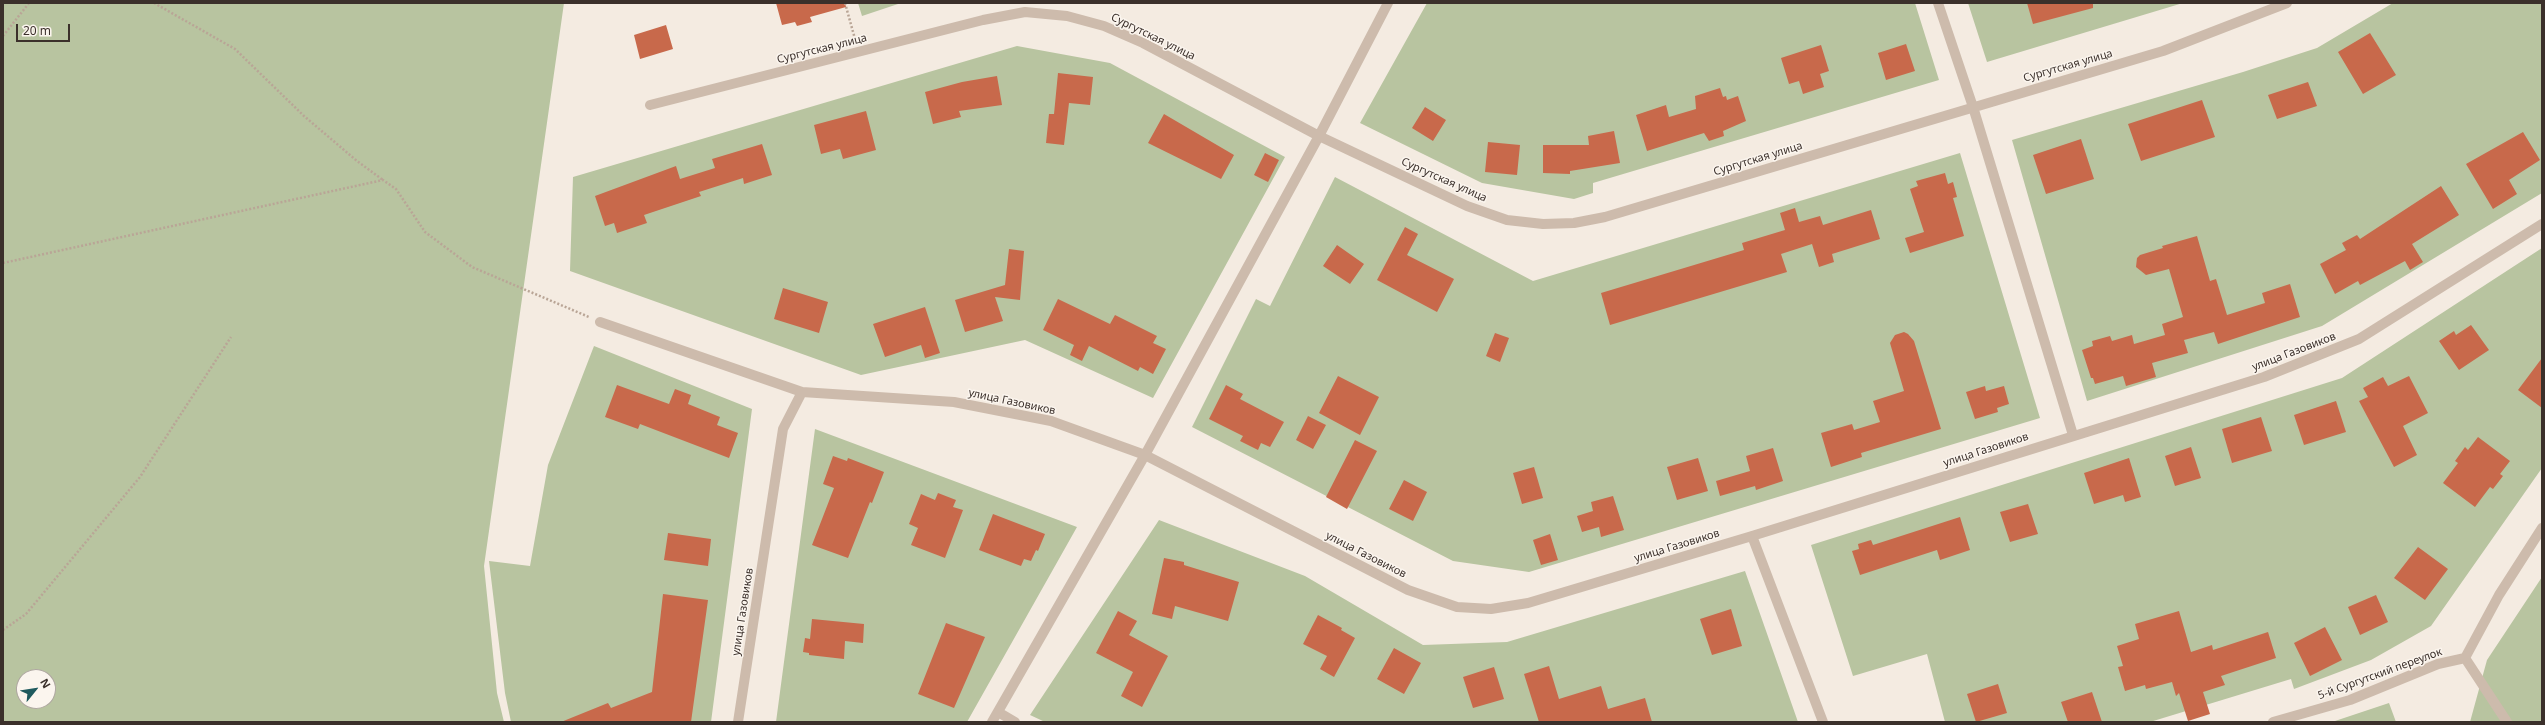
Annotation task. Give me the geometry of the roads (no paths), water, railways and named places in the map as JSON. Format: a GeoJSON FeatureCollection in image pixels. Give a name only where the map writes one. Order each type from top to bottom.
{"type":"FeatureCollection","features":[{"type":"Feature","properties":{"kind":"street"},"geometry":{"type":"LineString","coordinates":[[992,722],[1145,455],[1320,136],[1388,3]]}},
{"type":"Feature","properties":{"kind":"street"},"geometry":{"type":"LineString","coordinates":[[1938,3],[1973,107],[2072,435]]}},
{"type":"Feature","properties":{"kind":"street","name":"Сургутская улица"},"geometry":{"type":"LineString","coordinates":[[650,105],[983,20],[1025,12],[1067,16],[1104,26],[1143,43],[1320,136],[1467,206],[1507,220],[1542,224],[1574,223],[1605,217],[2163,51],[2230,27],[2287,3]]}},
{"type":"Feature","properties":{"kind":"street","name":"улица Газовиков"},"geometry":{"type":"LineString","coordinates":[[600,322],[802,392],[954,402],[1051,421],[1145,455],[1408,590],[1457,607],[1491,610],[1528,603],[1752,536],[2072,435],[2264,377],[2359,339],[2542,224]]}},
{"type":"Feature","properties":{"kind":"street","name":"улица Газовиков"},"geometry":{"type":"LineString","coordinates":[[738,722],[783,429],[802,392]]}},
{"type":"Feature","properties":{"kind":"street"},"geometry":{"type":"LineString","coordinates":[[2507,722],[2465,658],[2499,595],[2542,528]]}},
{"type":"Feature","properties":{"kind":"street"},"geometry":{"type":"LineString","coordinates":[[1752,536],[1823,722]]}},
{"type":"Feature","properties":{"kind":"street","name":"5-й Сургутский переулок"},"geometry":{"type":"LineString","coordinates":[[2273,722],[2350,700],[2438,664],[2465,658]]}},
{"type":"Feature","properties":{"kind":"street"},"geometry":{"type":"LineString","coordinates":[[998,712],[1015,722]]}}]}
